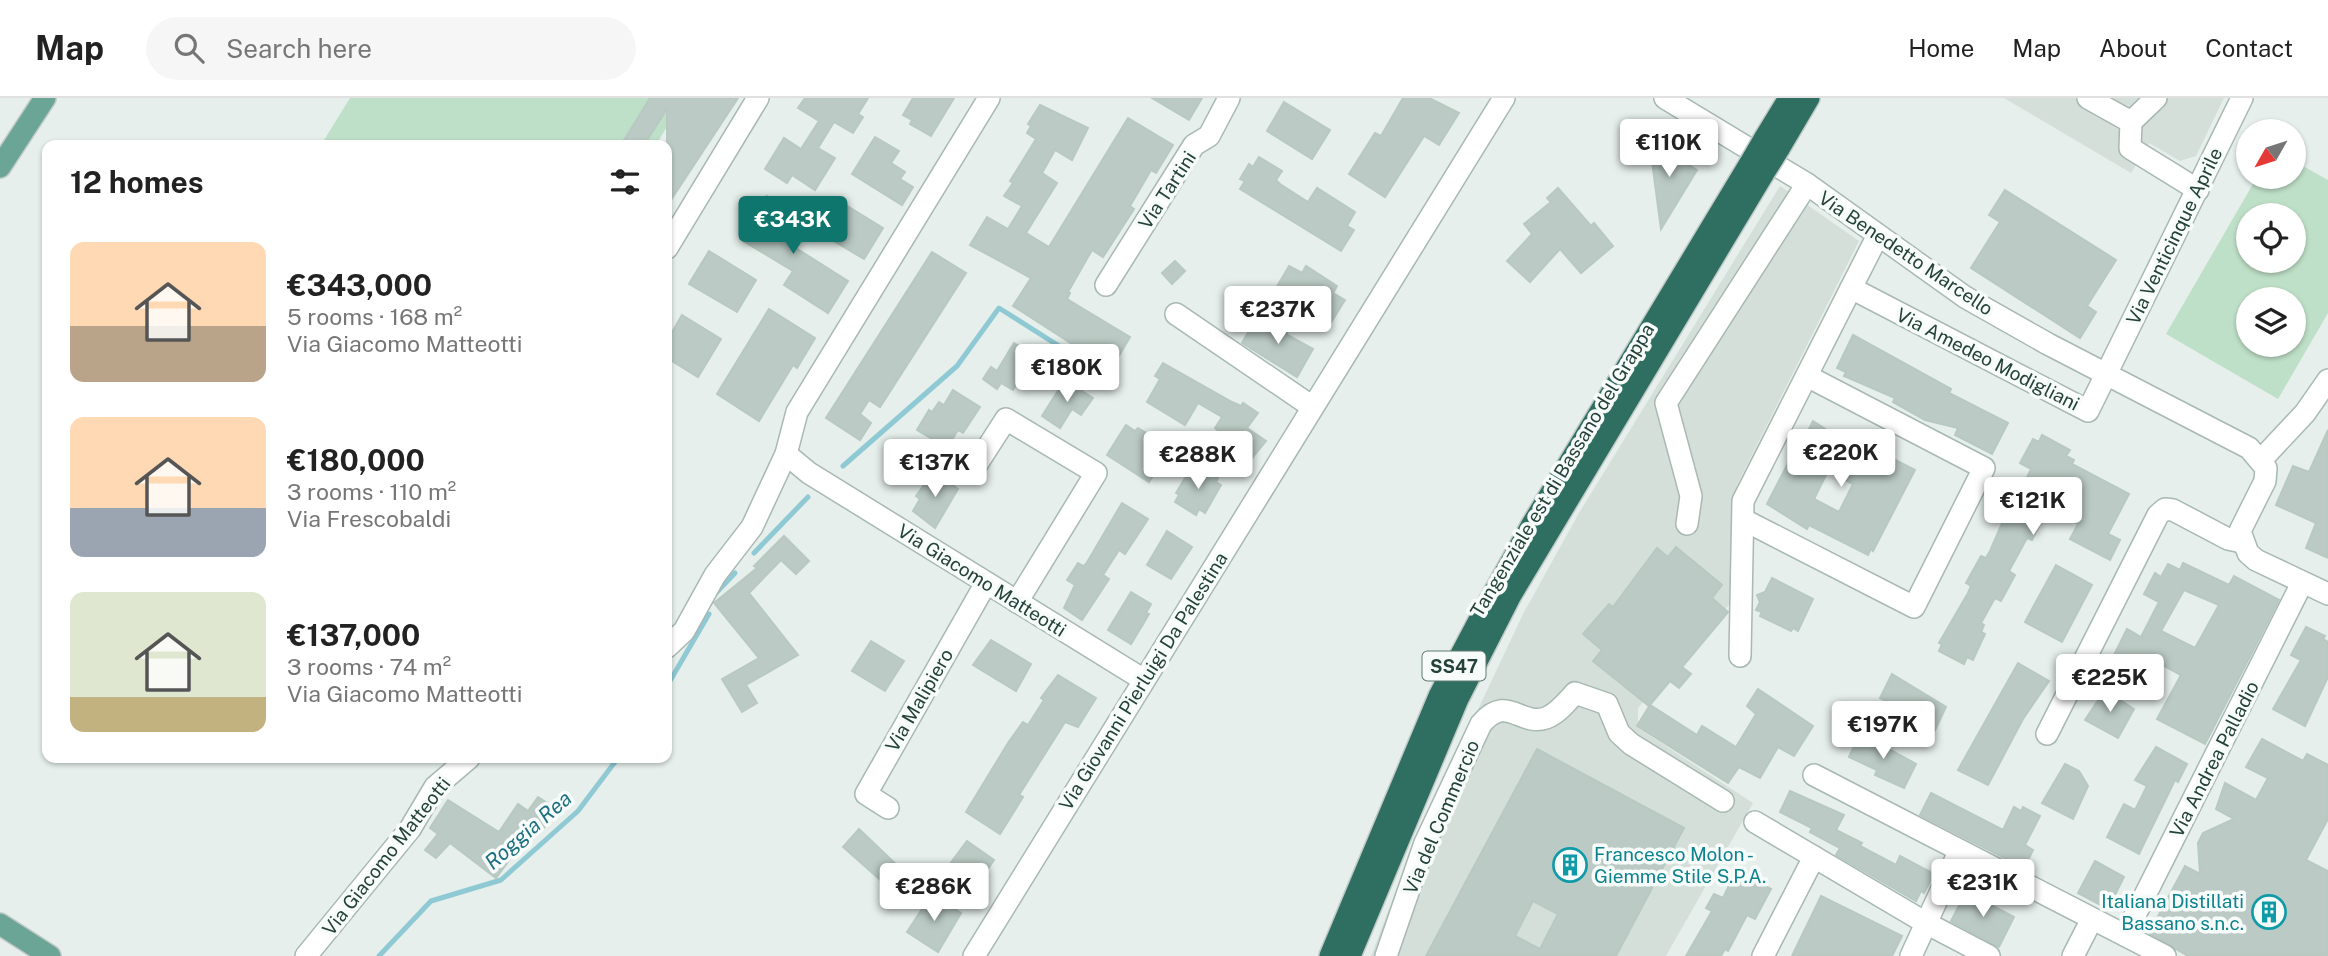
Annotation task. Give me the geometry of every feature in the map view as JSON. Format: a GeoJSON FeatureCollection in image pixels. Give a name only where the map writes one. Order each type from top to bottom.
{"type":"FeatureCollection","features":[{"type":"Feature","properties":{"kind":"highway","name":"Tangenziale est di Bassano del Grappa"},"geometry":{"type":"LineString","coordinates":[[1336,952],[1439,696],[1480,618],[1531,526],[1757,168],[1771,144],[1789,98]]}},
{"type":"Feature","properties":{"kind":"highway","name":"Tangenziale est di Bassano del Grappa"},"geometry":{"type":"LineString","coordinates":[[1771,144],[1809,98]]}},
{"type":"Feature","properties":{"kind":"main road"},"geometry":{"type":"LineString","coordinates":[[0,167],[45,98]]}},
{"type":"Feature","properties":{"kind":"main road"},"geometry":{"type":"LineString","coordinates":[[0,924],[50,956]]}},
{"type":"Feature","properties":{"kind":"street"},"geometry":{"type":"LineString","coordinates":[[672,240],[758,98]]}},
{"type":"Feature","properties":{"kind":"street"},"geometry":{"type":"LineString","coordinates":[[672,642],[684,631],[715,575],[752,527],[786,454],[797,412],[989,98]]}},
{"type":"Feature","properties":{"kind":"street","name":"Via Tartini"},"geometry":{"type":"LineString","coordinates":[[1106,285],[1195,145],[1209,136],[1229,98]]}},
{"type":"Feature","properties":{"kind":"street","name":"Via Giovanni Pierluigi Da Palestina"},"geometry":{"type":"LineString","coordinates":[[974,956],[1311,406],[1504,98]]}},
{"type":"Feature","properties":{"kind":"street","name":"Via Benedetto Marcello"},"geometry":{"type":"LineString","coordinates":[[1665,98],[1807,184],[1877,237],[1965,297],[2249,448],[2261,460]]}},
{"type":"Feature","properties":{"kind":"street"},"geometry":{"type":"LineString","coordinates":[[2088,98],[2131,122]]}},
{"type":"Feature","properties":{"kind":"street"},"geometry":{"type":"LineString","coordinates":[[2155,98],[2131,122],[2130,148],[2198,190]]}},
{"type":"Feature","properties":{"kind":"street","name":"Via Venticinque Aprile"},"geometry":{"type":"LineString","coordinates":[[2106,374],[2242,98]]}},
{"type":"Feature","properties":{"kind":"street"},"geometry":{"type":"LineString","coordinates":[[1687,524],[1690,496],[1666,402],[1807,184]]}},
{"type":"Feature","properties":{"kind":"street"},"geometry":{"type":"LineString","coordinates":[[1740,656],[1743,501],[1877,237]]}},
{"type":"Feature","properties":{"kind":"street","name":"Via Amedeo Modigliani"},"geometry":{"type":"LineString","coordinates":[[1851,288],[2088,411],[2106,374]]}},
{"type":"Feature","properties":{"kind":"street"},"geometry":{"type":"LineString","coordinates":[[1176,314],[1311,406]]}},
{"type":"Feature","properties":{"kind":"street"},"geometry":{"type":"LineString","coordinates":[[1744,520],[1914,607],[1984,468],[1807,376]]}},
{"type":"Feature","properties":{"kind":"street"},"geometry":{"type":"LineString","coordinates":[[2328,380],[2305,413],[2261,460],[2266,468],[2265,481],[2240,531],[2242,542],[2256,560],[2328,594]]}},
{"type":"Feature","properties":{"kind":"street"},"geometry":{"type":"LineString","coordinates":[[977,464],[1006,419],[1096,473],[1017,602]]}},
{"type":"Feature","properties":{"kind":"street","name":"Via Giacomo Matteotti"},"geometry":{"type":"LineString","coordinates":[[786,454],[809,472],[1144,680]]}},
{"type":"Feature","properties":{"kind":"street"},"geometry":{"type":"LineString","coordinates":[[2047,734],[2158,515],[2165,509],[2173,510],[2228,539],[2242,542]]}},
{"type":"Feature","properties":{"kind":"street","name":"Via Malipiero"},"geometry":{"type":"LineString","coordinates":[[888,808],[866,794],[986,583]]}},
{"type":"Feature","properties":{"kind":"street","name":"Via Andrea Palladio"},"geometry":{"type":"LineString","coordinates":[[2125,934],[2302,583]]}},
{"type":"Feature","properties":{"kind":"street","name":"Via del Commercio"},"geometry":{"type":"LineString","coordinates":[[1386,956],[1429,833],[1481,724],[1490,713],[1504,710],[1533,719],[1546,718],[1575,693],[1587,695],[1606,704],[1619,733],[1632,744],[1723,801]]}},
{"type":"Feature","properties":{"kind":"street","name":"Via Giacomo Matteotti"},"geometry":{"type":"LineString","coordinates":[[306,956],[410,829],[435,787],[463,763]]}},
{"type":"Feature","properties":{"kind":"street"},"geometry":{"type":"LineString","coordinates":[[1814,775],[2165,956]]}},
{"type":"Feature","properties":{"kind":"street"},"geometry":{"type":"LineString","coordinates":[[1755,822],[1926,923],[1989,956]]}},
{"type":"Feature","properties":{"kind":"street"},"geometry":{"type":"LineString","coordinates":[[1911,956],[1959,852]]}},
{"type":"Feature","properties":{"kind":"street"},"geometry":{"type":"LineString","coordinates":[[1763,956],[1814,857]]}},
{"type":"Feature","properties":{"kind":"street"},"geometry":{"type":"LineString","coordinates":[[2073,956],[2092,919]]}},
{"type":"Feature","properties":{"kind":"shaded area"},"geometry":{"type":"Polygon","coordinates":[[[2004,98],[2224,98],[2196,156],[2180,161],[2149,143],[2131,173],[2004,98]]]}},
{"type":"Feature","properties":{"kind":"shaded area"},"geometry":{"type":"Polygon","coordinates":[[[1780,186],[1859,241],[1737,485],[1736,597],[1638,708],[1638,728],[1753,803],[1666,956],[1371,956],[1411,852],[1523,614],[1579,513],[1780,186]]]}},
{"type":"Feature","properties":{"kind":"green space"},"geometry":{"type":"Polygon","coordinates":[[[350,98],[684,98],[659,140],[324,140],[350,98]]]}},
{"type":"Feature","properties":{"kind":"green space"},"geometry":{"type":"Polygon","coordinates":[[[2306,168],[2328,180],[2328,313],[2306,351],[2306,287],[2236,287],[2236,357],[2302,357],[2278,399],[2166,334],[2236,213],[2236,273],[2306,273],[2306,203],[2242,203],[2250,189],[2306,189],[2306,168]]]}},
{"type":"Feature","properties":{"kind":"building"},"geometry":{"type":"Polygon","coordinates":[[[650,98],[738,98],[672,198],[672,140],[667,140],[667,109],[647,140],[624,140],[650,98]]]}},
{"type":"Feature","properties":{"kind":"building"},"geometry":{"type":"Polygon","coordinates":[[[805,98],[868,98],[858,114],[863,117],[853,133],[834,122],[818,148],[835,158],[815,190],[792,175],[787,183],[765,169],[784,138],[801,149],[819,121],[798,108],[805,98]]]}},
{"type":"Feature","properties":{"kind":"building"},"geometry":{"type":"Polygon","coordinates":[[[913,98],[954,98],[931,136],[910,124],[912,120],[903,115],[913,98]]]}},
{"type":"Feature","properties":{"kind":"building"},"geometry":{"type":"Polygon","coordinates":[[[1152,98],[1202,98],[1189,120],[1152,98]]]}},
{"type":"Feature","properties":{"kind":"building"},"geometry":{"type":"Polygon","coordinates":[[[1403,98],[1429,98],[1459,113],[1439,145],[1424,136],[1385,197],[1349,174],[1375,133],[1381,136],[1403,98]]]}},
{"type":"Feature","properties":{"kind":"building"},"geometry":{"type":"Polygon","coordinates":[[[1284,102],[1330,130],[1312,159],[1267,131],[1284,102]]]}},
{"type":"Feature","properties":{"kind":"building"},"geometry":{"type":"Polygon","coordinates":[[[1040,105],[1088,128],[1072,160],[1055,150],[1042,173],[1057,183],[1026,233],[1049,247],[1128,118],[1173,145],[1156,173],[1151,170],[1130,206],[1134,209],[1103,257],[1092,250],[1068,292],[1070,293],[1067,299],[1130,337],[1111,369],[1013,306],[1031,278],[970,245],[987,217],[1008,229],[1022,206],[1004,196],[1013,183],[1010,181],[1036,139],[1027,133],[1031,126],[1028,124],[1040,105]]]}},
{"type":"Feature","properties":{"kind":"building"},"geometry":{"type":"Polygon","coordinates":[[[875,137],[899,151],[891,163],[905,172],[900,179],[913,187],[902,205],[852,174],[875,137]]]}},
{"type":"Feature","properties":{"kind":"building"},"geometry":{"type":"Polygon","coordinates":[[[1649,139],[1697,170],[1661,229],[1649,139]]]}},
{"type":"Feature","properties":{"kind":"building"},"geometry":{"type":"Polygon","coordinates":[[[1259,157],[1282,171],[1276,180],[1280,184],[1308,202],[1317,188],[1355,212],[1347,226],[1354,230],[1341,251],[1240,189],[1245,181],[1240,179],[1249,164],[1253,167],[1259,157]]]}},
{"type":"Feature","properties":{"kind":"building"},"geometry":{"type":"Polygon","coordinates":[[[1558,188],[1591,226],[1594,223],[1613,246],[1581,273],[1560,249],[1530,282],[1507,261],[1532,234],[1524,224],[1551,202],[1547,198],[1558,188]]]}},
{"type":"Feature","properties":{"kind":"building"},"geometry":{"type":"Polygon","coordinates":[[[2005,190],[2116,260],[2087,306],[2096,312],[2080,338],[1971,268],[2000,222],[1989,215],[2005,190]]]}},
{"type":"Feature","properties":{"kind":"building"},"geometry":{"type":"Polygon","coordinates":[[[767,196],[798,216],[783,240],[848,281],[828,313],[784,285],[793,271],[740,239],[767,196]]]}},
{"type":"Feature","properties":{"kind":"building"},"geometry":{"type":"Polygon","coordinates":[[[836,199],[883,228],[864,259],[817,231],[836,199]]]}},
{"type":"Feature","properties":{"kind":"building"},"geometry":{"type":"Polygon","coordinates":[[[709,251],[756,280],[737,312],[689,284],[709,251]]]}},
{"type":"Feature","properties":{"kind":"building"},"geometry":{"type":"Polygon","coordinates":[[[932,252],[966,273],[880,407],[869,400],[860,414],[871,423],[860,440],[826,418],[932,252]]]}},
{"type":"Feature","properties":{"kind":"building"},"geometry":{"type":"Polygon","coordinates":[[[1175,261],[1185,271],[1172,284],[1162,273],[1175,261]]]}},
{"type":"Feature","properties":{"kind":"building"},"geometry":{"type":"Polygon","coordinates":[[[1289,266],[1302,273],[1306,266],[1337,286],[1333,293],[1345,300],[1330,324],[1275,290],[1289,266]]]}},
{"type":"Feature","properties":{"kind":"building"},"geometry":{"type":"Polygon","coordinates":[[[769,309],[815,338],[797,368],[793,365],[759,421],[717,394],[769,309]]]}},
{"type":"Feature","properties":{"kind":"building"},"geometry":{"type":"Polygon","coordinates":[[[682,315],[721,339],[698,377],[672,361],[672,332],[682,315]]]}},
{"type":"Feature","properties":{"kind":"building"},"geometry":{"type":"Polygon","coordinates":[[[1257,317],[1288,331],[1286,334],[1313,349],[1297,377],[1242,343],[1257,317]]]}},
{"type":"Feature","properties":{"kind":"building"},"geometry":{"type":"Polygon","coordinates":[[[1853,335],[1951,389],[1949,393],[2008,423],[1992,454],[1955,435],[1958,428],[1925,420],[1893,402],[1895,398],[1844,376],[1846,372],[1837,368],[1853,335]]]}},
{"type":"Feature","properties":{"kind":"building"},"geometry":{"type":"Polygon","coordinates":[[[1014,343],[1033,355],[1031,359],[1040,365],[1033,377],[1024,372],[1013,390],[1001,383],[997,389],[983,379],[991,367],[997,371],[1014,343]]]}},
{"type":"Feature","properties":{"kind":"building"},"geometry":{"type":"Polygon","coordinates":[[[1163,363],[1232,402],[1241,406],[1243,403],[1258,413],[1247,428],[1266,441],[1248,463],[1219,444],[1225,436],[1215,428],[1222,417],[1198,403],[1185,425],[1147,402],[1160,379],[1155,376],[1163,363]]]}},
{"type":"Feature","properties":{"kind":"building"},"geometry":{"type":"Polygon","coordinates":[[[1065,380],[1093,398],[1081,415],[1072,409],[1060,428],[1042,416],[1065,380]]]}},
{"type":"Feature","properties":{"kind":"building"},"geometry":{"type":"Polygon","coordinates":[[[953,390],[980,407],[963,433],[958,430],[947,448],[917,430],[929,410],[932,412],[939,402],[944,405],[953,390]]]}},
{"type":"Feature","properties":{"kind":"building"},"geometry":{"type":"Polygon","coordinates":[[[1813,421],[1868,456],[1872,448],[1915,470],[1873,551],[1871,549],[1868,555],[1809,525],[1807,529],[1767,504],[1801,438],[1804,439],[1813,421]],[[1828,471],[1814,499],[1839,512],[1853,484],[1828,471]]]}},
{"type":"Feature","properties":{"kind":"building"},"geometry":{"type":"Polygon","coordinates":[[[1126,425],[1135,431],[1138,428],[1161,442],[1158,446],[1168,452],[1149,482],[1107,455],[1126,425]]]}},
{"type":"Feature","properties":{"kind":"building"},"geometry":{"type":"Polygon","coordinates":[[[2328,430],[2328,558],[2306,548],[2316,523],[2276,505],[2293,466],[2309,472],[2328,430]]]}},
{"type":"Feature","properties":{"kind":"building"},"geometry":{"type":"Polygon","coordinates":[[[2042,435],[2070,450],[2066,456],[2074,460],[2072,464],[2129,494],[2108,534],[2120,540],[2110,560],[2070,539],[2078,524],[2070,520],[2082,496],[2055,482],[2040,512],[2045,514],[2032,540],[2027,538],[2009,571],[2015,575],[2001,601],[1995,598],[1981,623],[1984,625],[1981,632],[1985,634],[1973,660],[1967,657],[1964,664],[1939,651],[1942,644],[1939,643],[1968,593],[1971,586],[1966,583],[1981,556],[1986,558],[1990,551],[2013,498],[2020,493],[2031,469],[2020,463],[2033,439],[2039,442],[2042,435]]]}},
{"type":"Feature","properties":{"kind":"building"},"geometry":{"type":"Polygon","coordinates":[[[1197,466],[1218,478],[1216,482],[1221,485],[1205,513],[1199,509],[1196,515],[1175,502],[1179,495],[1176,493],[1190,470],[1194,472],[1197,466]]]}},
{"type":"Feature","properties":{"kind":"building"},"geometry":{"type":"Polygon","coordinates":[[[934,471],[958,489],[935,528],[913,511],[920,499],[916,496],[934,471]]]}},
{"type":"Feature","properties":{"kind":"building"},"geometry":{"type":"Polygon","coordinates":[[[1122,503],[1148,519],[1125,554],[1119,550],[1103,575],[1109,579],[1082,620],[1064,608],[1075,585],[1067,580],[1078,563],[1083,566],[1086,564],[1122,503]]]}},
{"type":"Feature","properties":{"kind":"building"},"geometry":{"type":"Polygon","coordinates":[[[1167,531],[1192,547],[1171,579],[1147,565],[1167,531]]]}},
{"type":"Feature","properties":{"kind":"building"},"geometry":{"type":"Polygon","coordinates":[[[784,536],[809,561],[796,574],[781,560],[749,593],[798,655],[746,685],[757,703],[742,712],[722,679],[759,658],[714,603],[757,568],[754,566],[784,536]]]}},
{"type":"Feature","properties":{"kind":"building"},"geometry":{"type":"Polygon","coordinates":[[[1676,547],[1722,585],[1712,598],[1728,612],[1682,667],[1691,674],[1679,688],[1670,681],[1649,706],[1593,661],[1602,650],[1583,634],[1609,604],[1613,607],[1657,548],[1668,557],[1676,547]]]}},
{"type":"Feature","properties":{"kind":"building"},"geometry":{"type":"Polygon","coordinates":[[[2183,563],[2229,585],[2234,576],[2279,600],[2205,744],[2157,719],[2181,675],[2148,657],[2141,670],[2114,655],[2127,629],[2141,637],[2159,602],[2144,594],[2155,573],[2161,577],[2168,564],[2180,570],[2183,563]],[[2184,590],[2161,631],[2195,648],[2219,605],[2184,590]]]}},
{"type":"Feature","properties":{"kind":"building"},"geometry":{"type":"Polygon","coordinates":[[[2056,565],[2092,585],[2062,642],[2025,622],[2056,565]]]}},
{"type":"Feature","properties":{"kind":"building"},"geometry":{"type":"Polygon","coordinates":[[[1772,578],[1813,599],[1798,631],[1793,628],[1791,631],[1760,616],[1762,612],[1756,610],[1760,602],[1757,595],[1765,592],[1772,578]]]}},
{"type":"Feature","properties":{"kind":"building"},"geometry":{"type":"Polygon","coordinates":[[[1131,592],[1151,604],[1146,613],[1149,614],[1131,644],[1108,630],[1131,592]]]}},
{"type":"Feature","properties":{"kind":"building"},"geometry":{"type":"Polygon","coordinates":[[[2306,627],[2325,636],[2323,639],[2328,642],[2328,677],[2305,726],[2273,709],[2301,660],[2291,655],[2306,627]]]}},
{"type":"Feature","properties":{"kind":"building"},"geometry":{"type":"Polygon","coordinates":[[[991,640],[1031,664],[1016,691],[973,665],[991,640]]]}},
{"type":"Feature","properties":{"kind":"building"},"geometry":{"type":"Polygon","coordinates":[[[871,641],[904,661],[885,691],[852,671],[871,641]]]}},
{"type":"Feature","properties":{"kind":"building"},"geometry":{"type":"Polygon","coordinates":[[[2018,663],[2049,681],[2023,719],[1988,785],[1958,770],[2018,663]]]}},
{"type":"Feature","properties":{"kind":"building"},"geometry":{"type":"Polygon","coordinates":[[[1892,674],[1946,707],[1935,730],[1926,725],[1923,730],[1886,707],[1888,702],[1880,698],[1892,674]]]}},
{"type":"Feature","properties":{"kind":"building"},"geometry":{"type":"Polygon","coordinates":[[[1058,675],[1096,698],[1078,727],[1065,722],[1019,795],[1023,797],[1000,834],[966,812],[1008,743],[1023,722],[1028,725],[1044,700],[1041,698],[1058,675]]]}},
{"type":"Feature","properties":{"kind":"building"},"geometry":{"type":"Polygon","coordinates":[[[1758,689],[1813,726],[1794,756],[1778,747],[1760,778],[1739,767],[1728,783],[1637,726],[1650,705],[1697,735],[1702,726],[1736,747],[1756,714],[1747,706],[1758,689]]]}},
{"type":"Feature","properties":{"kind":"building"},"geometry":{"type":"Polygon","coordinates":[[[2105,690],[2134,709],[2118,738],[2085,720],[2105,690]]]}},
{"type":"Feature","properties":{"kind":"building"},"geometry":{"type":"Polygon","coordinates":[[[1860,733],[1916,764],[1904,788],[1875,775],[1877,770],[1849,757],[1860,733]]]}},
{"type":"Feature","properties":{"kind":"building"},"geometry":{"type":"Polygon","coordinates":[[[2262,739],[2303,761],[2307,754],[2328,765],[2328,819],[2306,860],[2328,871],[2328,956],[2188,956],[2149,933],[2185,866],[2200,874],[2198,843],[2203,833],[2234,819],[2216,809],[2225,783],[2256,800],[2268,778],[2246,767],[2262,739]]]}},
{"type":"Feature","properties":{"kind":"building"},"geometry":{"type":"Polygon","coordinates":[[[2156,747],[2187,764],[2178,782],[2175,780],[2139,854],[2107,837],[2124,804],[2135,810],[2147,786],[2135,780],[2156,747]]]}},
{"type":"Feature","properties":{"kind":"building","name":"Francesco Molon - Giemme Stile S.P.A."},"geometry":{"type":"Polygon","coordinates":[[[1537,749],[1684,828],[1616,956],[1426,956],[1537,749]],[[1533,901],[1515,936],[1540,949],[1558,914],[1533,901]]]}},
{"type":"Feature","properties":{"kind":"building"},"geometry":{"type":"Polygon","coordinates":[[[2065,764],[2079,771],[2088,786],[2073,819],[2042,803],[2065,764]]]}},
{"type":"Feature","properties":{"kind":"building"},"geometry":{"type":"Polygon","coordinates":[[[1790,791],[1844,815],[1836,830],[1862,843],[1860,846],[1896,865],[1900,856],[1934,874],[1924,893],[1921,891],[1916,901],[1836,855],[1840,848],[1810,832],[1812,828],[1780,812],[1790,791]]]}},
{"type":"Feature","properties":{"kind":"building"},"geometry":{"type":"Polygon","coordinates":[[[1931,793],[2003,830],[2014,807],[2021,811],[2023,807],[2040,816],[2025,845],[2033,850],[2024,868],[1920,815],[1931,793]]]}},
{"type":"Feature","properties":{"kind":"building"},"geometry":{"type":"Polygon","coordinates":[[[538,797],[561,812],[536,835],[531,831],[496,878],[450,843],[436,858],[425,850],[438,834],[430,828],[448,800],[499,832],[518,804],[528,811],[538,797]]]}},
{"type":"Feature","properties":{"kind":"building"},"geometry":{"type":"Polygon","coordinates":[[[859,829],[899,867],[886,885],[843,847],[859,829]]]}},
{"type":"Feature","properties":{"kind":"building"},"geometry":{"type":"Polygon","coordinates":[[[967,841],[994,860],[980,880],[984,883],[976,894],[944,872],[967,841]]]}},
{"type":"Feature","properties":{"kind":"building"},"geometry":{"type":"Polygon","coordinates":[[[2095,861],[2124,877],[2108,909],[2078,893],[2095,861]]]}},
{"type":"Feature","properties":{"kind":"building"},"geometry":{"type":"Polygon","coordinates":[[[1736,871],[1771,889],[1755,919],[1747,915],[1728,951],[1725,949],[1721,956],[1686,956],[1712,911],[1706,908],[1714,894],[1723,898],[1736,871]]]}},
{"type":"Feature","properties":{"kind":"building"},"geometry":{"type":"Polygon","coordinates":[[[1966,892],[2014,917],[1999,947],[1951,921],[1966,892]]]}},
{"type":"Feature","properties":{"kind":"building"},"geometry":{"type":"Polygon","coordinates":[[[932,894],[961,913],[938,952],[907,932],[932,894]]]}},
{"type":"Feature","properties":{"kind":"building"},"geometry":{"type":"Polygon","coordinates":[[[1821,896],[1902,936],[1892,956],[1792,956],[1821,896]]]}},
{"type":"Feature","properties":{"kind":"waterway","name":"Roggia Rea"},"geometry":{"type":"LineString","coordinates":[[843,466],[957,366],[999,308],[1111,379]]}},
{"type":"Feature","properties":{"kind":"waterway","name":"Roggia Rea"},"geometry":{"type":"LineString","coordinates":[[754,553],[808,497]]}},
{"type":"Feature","properties":{"kind":"waterway","name":"Roggia Rea"},"geometry":{"type":"LineString","coordinates":[[715,594],[735,573]]}},
{"type":"Feature","properties":{"kind":"waterway","name":"Roggia Rea"},"geometry":{"type":"LineString","coordinates":[[672,677],[709,614]]}},
{"type":"Feature","properties":{"kind":"waterway","name":"Roggia Rea"},"geometry":{"type":"LineString","coordinates":[[379,956],[431,901],[501,880],[578,811],[614,763]]}},
{"type":"Feature","properties":{"kind":"place","name":"Francesco Molon - Giemme Stile S.P.A."},"geometry":{"type":"Point","coordinates":[1570,865]}},
{"type":"Feature","properties":{"kind":"place","name":"Italiana Distillati Bassano s.n.c."},"geometry":{"type":"Point","coordinates":[2269,912]}}]}
